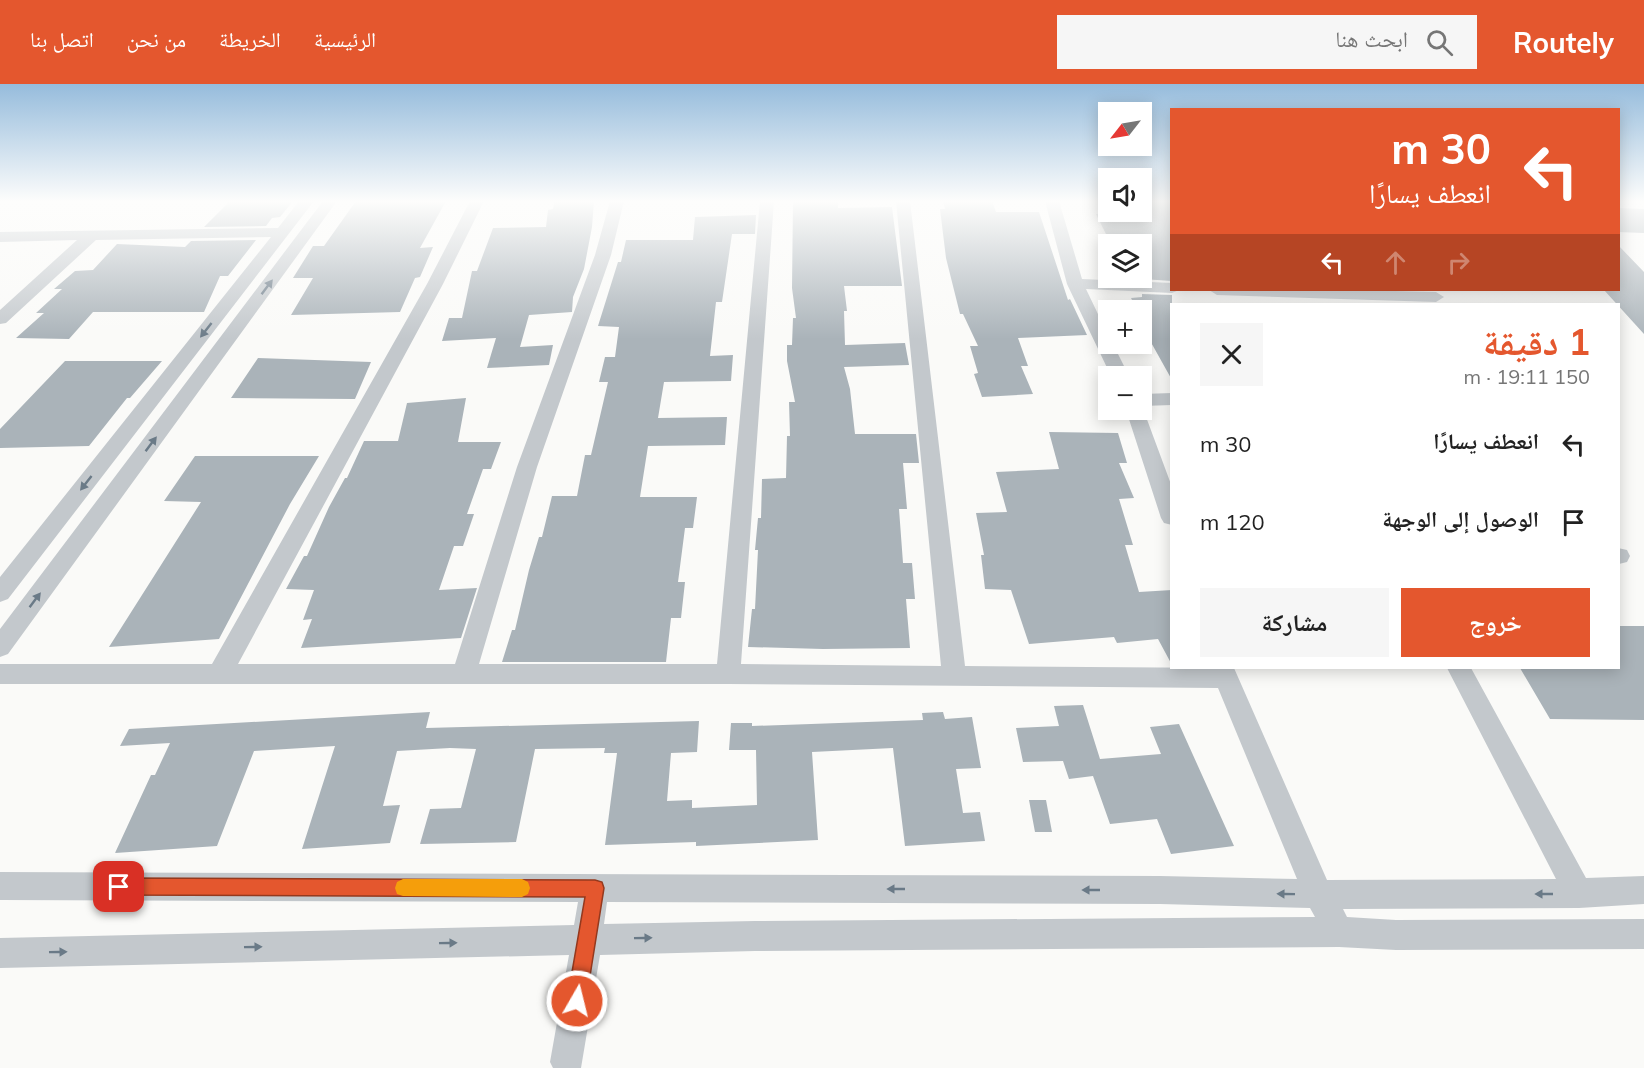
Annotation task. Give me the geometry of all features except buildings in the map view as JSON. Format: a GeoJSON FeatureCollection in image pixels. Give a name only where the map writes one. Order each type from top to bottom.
{"type":"FeatureCollection","features":[{"type":"Feature","properties":{"kind":"street"},"geometry":{"type":"LineString","coordinates":[[0,319],[78,247]]}},
{"type":"Feature","properties":{"kind":"street"},"geometry":{"type":"LineString","coordinates":[[0,593],[271,247]]}},
{"type":"Feature","properties":{"kind":"street"},"geometry":{"type":"LineString","coordinates":[[0,647],[296,247]]}},
{"type":"Feature","properties":{"kind":"street"},"geometry":{"type":"LineString","coordinates":[[220,673],[454,247]]}},
{"type":"Feature","properties":{"kind":"street"},"geometry":{"type":"LineString","coordinates":[[465,674],[527,467],[605,247]]}},
{"type":"Feature","properties":{"kind":"street"},"geometry":{"type":"LineString","coordinates":[[728,674],[763,247]]}},
{"type":"Feature","properties":{"kind":"street"},"geometry":{"type":"LineString","coordinates":[[908,247],[954,676]]}},
{"type":"Feature","properties":{"kind":"street"},"geometry":{"type":"LineString","coordinates":[[1065,247],[1076,284],[1115,366]]}},
{"type":"Feature","properties":{"kind":"street"},"geometry":{"type":"LineString","coordinates":[[1076,284],[1170,288]]}},
{"type":"Feature","properties":{"kind":"street"},"geometry":{"type":"LineString","coordinates":[[1281,291],[1436,297]]}},
{"type":"Feature","properties":{"kind":"street"},"geometry":{"type":"LineString","coordinates":[[1152,400],[1170,399]]}},
{"type":"Feature","properties":{"kind":"street"},"geometry":{"type":"LineString","coordinates":[[1138,420],[1170,512]]}},
{"type":"Feature","properties":{"kind":"street"},"geometry":{"type":"LineString","coordinates":[[1460,669],[1580,894]]}},
{"type":"Feature","properties":{"kind":"street"},"geometry":{"type":"LineString","coordinates":[[0,674],[954,676],[1224,673],[1318,894],[1339,932]]}},
{"type":"Feature","properties":{"kind":"street"},"geometry":{"type":"LineString","coordinates":[[0,886],[1160,890],[1318,894],[1580,894],[1644,890]]}},
{"type":"Feature","properties":{"kind":"street"},"geometry":{"type":"LineString","coordinates":[[567,1062],[595,888]]}},
{"type":"Feature","properties":{"kind":"street"},"geometry":{"type":"LineString","coordinates":[[0,953],[767,936],[1339,932],[1396,935],[1644,934]]}},
{"type":"Feature","properties":{"kind":"slow traffic"},"geometry":{"type":"LineString","coordinates":[[403,888],[522,888]]}},
{"type":"Feature","properties":{"kind":"route"},"geometry":{"type":"LineString","coordinates":[[119,887],[595,888],[577,1001]]}}]}
